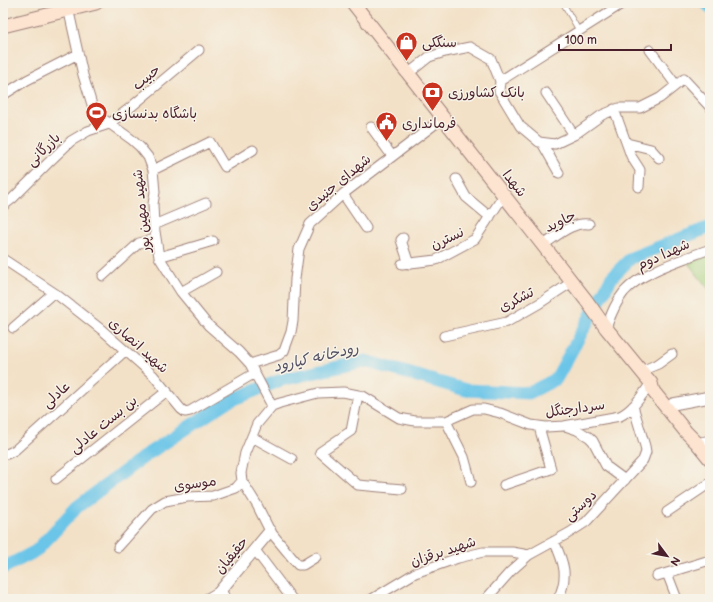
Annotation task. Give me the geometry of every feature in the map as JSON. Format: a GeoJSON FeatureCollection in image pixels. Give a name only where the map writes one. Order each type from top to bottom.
{"type":"FeatureCollection","features":[{"type":"Feature","properties":{"kind":"main road"},"geometry":{"type":"LineString","coordinates":[[3,26],[68,6],[96,3]]}},
{"type":"Feature","properties":{"kind":"main road","name":"شهدا"},"geometry":{"type":"LineString","coordinates":[[353,3],[572,282],[606,328],[642,371],[651,383],[653,390],[676,420],[686,432],[704,441]]}},
{"type":"Feature","properties":{"kind":"main road","name":"شهدا"},"geometry":{"type":"LineString","coordinates":[[651,383],[660,386],[704,441],[710,459]]}},
{"type":"Feature","properties":{"kind":"street"},"geometry":{"type":"LineString","coordinates":[[500,81],[623,3]]}},
{"type":"Feature","properties":{"kind":"street","name":"شهید مهین پور"},"geometry":{"type":"LineString","coordinates":[[68,6],[78,54],[91,103],[96,113],[140,147],[148,157],[154,170],[154,225],[159,257],[181,292],[208,325],[239,352],[250,364],[272,406]]}},
{"type":"Feature","properties":{"kind":"street"},"geometry":{"type":"LineString","coordinates":[[409,73],[429,57],[470,47],[491,59],[500,81],[499,90],[520,126],[542,143],[555,144],[574,135],[602,115],[614,109],[640,108],[660,98],[684,79],[710,107]]}},
{"type":"Feature","properties":{"kind":"street","name":"حبیب"},"geometry":{"type":"LineString","coordinates":[[109,124],[199,50]]}},
{"type":"Feature","properties":{"kind":"street"},"geometry":{"type":"LineString","coordinates":[[650,50],[676,85]]}},
{"type":"Feature","properties":{"kind":"street"},"geometry":{"type":"LineString","coordinates":[[3,95],[27,80],[78,54]]}},
{"type":"Feature","properties":{"kind":"street"},"geometry":{"type":"LineString","coordinates":[[546,93],[574,135]]}},
{"type":"Feature","properties":{"kind":"street"},"geometry":{"type":"LineString","coordinates":[[614,109],[631,156],[640,170],[639,187]]}},
{"type":"Feature","properties":{"kind":"street","name":"شهدای جنیدی"},"geometry":{"type":"LineString","coordinates":[[250,364],[279,355],[284,351],[291,332],[293,321],[295,279],[299,249],[310,224],[343,194],[443,118]]}},
{"type":"Feature","properties":{"kind":"street","name":"بازرگانی"},"geometry":{"type":"LineString","coordinates":[[3,206],[71,141],[88,131],[109,124]]}},
{"type":"Feature","properties":{"kind":"street"},"geometry":{"type":"LineString","coordinates":[[371,127],[392,156]]}},
{"type":"Feature","properties":{"kind":"street"},"geometry":{"type":"LineString","coordinates":[[154,170],[210,142],[224,167],[253,150]]}},
{"type":"Feature","properties":{"kind":"street"},"geometry":{"type":"LineString","coordinates":[[542,143],[559,173]]}},
{"type":"Feature","properties":{"kind":"street"},"geometry":{"type":"LineString","coordinates":[[627,143],[651,149],[659,158]]}},
{"type":"Feature","properties":{"kind":"street"},"geometry":{"type":"LineString","coordinates":[[456,180],[466,197],[490,217]]}},
{"type":"Feature","properties":{"kind":"street"},"geometry":{"type":"LineString","coordinates":[[343,194],[366,228]]}},
{"type":"Feature","properties":{"kind":"street","name":"نسترن"},"geometry":{"type":"LineString","coordinates":[[403,238],[401,240],[405,264],[436,260],[476,239],[504,195]]}},
{"type":"Feature","properties":{"kind":"street"},"geometry":{"type":"LineString","coordinates":[[154,225],[206,203]]}},
{"type":"Feature","properties":{"kind":"street","name":"جاوید"},"geometry":{"type":"LineString","coordinates":[[543,245],[582,223],[589,224]]}},
{"type":"Feature","properties":{"kind":"street"},"geometry":{"type":"LineString","coordinates":[[103,276],[139,243],[156,239]]}},
{"type":"Feature","properties":{"kind":"street"},"geometry":{"type":"LineString","coordinates":[[159,257],[213,241]]}},
{"type":"Feature","properties":{"kind":"street","name":"شهدا دوم"},"geometry":{"type":"LineString","coordinates":[[606,328],[614,308],[624,292],[636,281],[660,268],[710,249]]}},
{"type":"Feature","properties":{"kind":"street","name":"شهید انصاری"},"geometry":{"type":"LineString","coordinates":[[3,259],[53,292],[102,330],[153,375],[185,412],[190,411],[256,375]]}},
{"type":"Feature","properties":{"kind":"street"},"geometry":{"type":"LineString","coordinates":[[181,292],[216,272]]}},
{"type":"Feature","properties":{"kind":"street","name":"تشکری"},"geometry":{"type":"LineString","coordinates":[[444,336],[506,322],[540,303],[572,282]]}},
{"type":"Feature","properties":{"kind":"street"},"geometry":{"type":"LineString","coordinates":[[13,328],[53,292]]}},
{"type":"Feature","properties":{"kind":"street","name":"عادلی"},"geometry":{"type":"LineString","coordinates":[[3,453],[7,454],[15,450],[125,351]]}},
{"type":"Feature","properties":{"kind":"street"},"geometry":{"type":"LineString","coordinates":[[642,371],[658,364],[672,354]]}},
{"type":"Feature","properties":{"kind":"street","name":"سردارجنگل"},"geometry":{"type":"LineString","coordinates":[[272,406],[298,397],[318,393],[343,392],[363,396],[399,418],[415,421],[446,421],[473,409],[484,409],[539,427],[564,426],[620,416],[633,406],[651,383]]}},
{"type":"Feature","properties":{"kind":"street","name":"بن بست عادلی"},"geometry":{"type":"LineString","coordinates":[[56,479],[167,391]]}},
{"type":"Feature","properties":{"kind":"street"},"geometry":{"type":"LineString","coordinates":[[358,395],[351,431],[320,452],[358,485],[402,489]]}},
{"type":"Feature","properties":{"kind":"street"},"geometry":{"type":"LineString","coordinates":[[673,404],[710,397]]}},
{"type":"Feature","properties":{"kind":"street"},"geometry":{"type":"LineString","coordinates":[[272,406],[257,424],[245,453],[241,473],[242,481],[270,531],[298,565],[303,565],[316,557]]}},
{"type":"Feature","properties":{"kind":"street","name":"دوستی"},"geometry":{"type":"LineString","coordinates":[[486,599],[510,572],[529,555],[570,534],[586,522],[643,460],[646,452],[646,446],[633,406]]}},
{"type":"Feature","properties":{"kind":"street"},"geometry":{"type":"LineString","coordinates":[[446,421],[464,457],[471,482]]}},
{"type":"Feature","properties":{"kind":"street"},"geometry":{"type":"LineString","coordinates":[[564,426],[577,430],[590,437],[606,466],[624,480]]}},
{"type":"Feature","properties":{"kind":"street"},"geometry":{"type":"LineString","coordinates":[[504,485],[551,469],[539,427]]}},
{"type":"Feature","properties":{"kind":"street"},"geometry":{"type":"LineString","coordinates":[[252,437],[292,459]]}},
{"type":"Feature","properties":{"kind":"street","name":"موسوی"},"geometry":{"type":"LineString","coordinates":[[118,547],[152,509],[165,501],[187,497],[213,496],[236,488],[242,481]]}},
{"type":"Feature","properties":{"kind":"street"},"geometry":{"type":"LineString","coordinates":[[667,512],[710,482]]}},
{"type":"Feature","properties":{"kind":"street","name":"حقیقیان"},"geometry":{"type":"LineString","coordinates":[[222,595],[254,550],[270,531]]}},
{"type":"Feature","properties":{"kind":"street"},"geometry":{"type":"LineString","coordinates":[[554,541],[563,560],[565,572],[562,590],[558,599]]}},
{"type":"Feature","properties":{"kind":"street"},"geometry":{"type":"LineString","coordinates":[[254,550],[292,599]]}},
{"type":"Feature","properties":{"kind":"street","name":"شهید برقزان"},"geometry":{"type":"LineString","coordinates":[[372,599],[415,573],[458,558],[483,552],[512,552],[529,555]]}},
{"type":"Feature","properties":{"kind":"street"},"geometry":{"type":"LineString","coordinates":[[657,576],[710,560]]}},
{"type":"Feature","properties":{"kind":"street"},"geometry":{"type":"LineString","coordinates":[[667,573],[677,599]]}},
{"type":"Feature","properties":{"kind":"street"},"geometry":{"type":"LineString","coordinates":[[206,599],[222,595]]}},
{"type":"Feature","properties":{"kind":"lane"},"geometry":{"type":"LineString","coordinates":[[563,3],[579,31]]}},
{"type":"Feature","properties":{"kind":"green space"},"geometry":{"type":"Polygon","coordinates":[[[710,255],[710,291],[688,263],[710,255]]]}},
{"type":"Feature","properties":{"kind":"waterway","name":"رودخانه کیارود"},"geometry":{"type":"LineString","coordinates":[[706,3],[710,7]]}},
{"type":"Feature","properties":{"kind":"waterway","name":"رودخانه کیارود"},"geometry":{"type":"LineString","coordinates":[[3,568],[36,551],[77,507],[149,453],[227,402],[281,380],[365,361],[466,390],[529,393],[556,379],[612,277],[631,258],[710,227]]}},
{"type":"Feature","properties":{"kind":"place","name":"سنگکى"},"geometry":{"type":"Point","coordinates":[406,62]}},
{"type":"Feature","properties":{"kind":"place","name":"بانک کشاورزى"},"geometry":{"type":"Point","coordinates":[432,112]}},
{"type":"Feature","properties":{"kind":"place","name":"باشگاه بدنسازى"},"geometry":{"type":"Point","coordinates":[97,132]}},
{"type":"Feature","properties":{"kind":"place","name":"فرماندارى"},"geometry":{"type":"Point","coordinates":[386,142]}}]}
